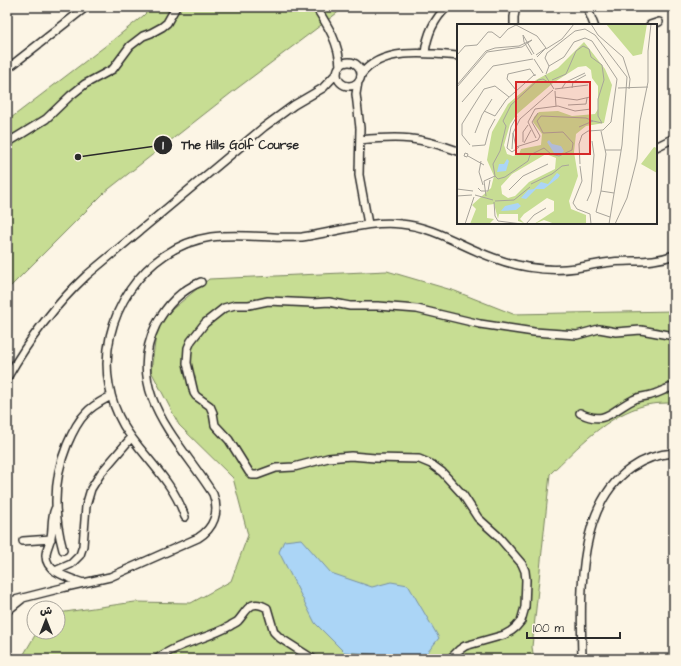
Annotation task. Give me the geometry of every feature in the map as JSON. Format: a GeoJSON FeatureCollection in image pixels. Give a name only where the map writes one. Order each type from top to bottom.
{"type":"FeatureCollection","features":[{"type":"Feature","properties":{"kind":"street"},"geometry":{"type":"LineString","coordinates":[[7,69],[86,7]]}},
{"type":"Feature","properties":{"kind":"street"},"geometry":{"type":"LineString","coordinates":[[7,143],[46,119],[82,86],[113,69],[130,46],[143,36],[151,34],[162,27],[176,7]]}},
{"type":"Feature","properties":{"kind":"street"},"geometry":{"type":"LineString","coordinates":[[316,7],[337,47],[349,62],[357,65],[401,55],[425,53],[457,56]]}},
{"type":"Feature","properties":{"kind":"street"},"geometry":{"type":"LineString","coordinates":[[425,53],[426,43],[431,29],[438,16],[447,7]]}},
{"type":"Feature","properties":{"kind":"street"},"geometry":{"type":"LineString","coordinates":[[514,24],[516,7]]}},
{"type":"Feature","properties":{"kind":"street"},"geometry":{"type":"LineString","coordinates":[[588,7],[594,24]]}},
{"type":"Feature","properties":{"kind":"street"},"geometry":{"type":"LineString","coordinates":[[653,24],[659,22]]}},
{"type":"Feature","properties":{"kind":"street"},"geometry":{"type":"LineString","coordinates":[[337,47],[338,80],[356,97]]}},
{"type":"Feature","properties":{"kind":"street"},"geometry":{"type":"LineString","coordinates":[[7,378],[42,324],[64,298],[87,275],[274,119],[323,88],[333,85],[353,85],[370,66],[377,61]]}},
{"type":"Feature","properties":{"kind":"street"},"geometry":{"type":"LineString","coordinates":[[323,88],[344,63],[349,62]]}},
{"type":"Feature","properties":{"kind":"street"},"geometry":{"type":"LineString","coordinates":[[357,65],[360,70],[356,97],[360,140],[360,175],[368,224]]}},
{"type":"Feature","properties":{"kind":"street"},"geometry":{"type":"LineString","coordinates":[[360,140],[388,137],[410,138],[434,143],[457,151]]}},
{"type":"Feature","properties":{"kind":"street"},"geometry":{"type":"LineString","coordinates":[[657,147],[674,138]]}},
{"type":"Feature","properties":{"kind":"street"},"geometry":{"type":"LineString","coordinates":[[185,517],[169,484],[131,438],[121,422],[111,396],[108,375],[107,354],[110,333],[117,313],[127,294],[136,282],[147,270],[163,257],[192,242],[212,237],[298,237],[325,234],[368,224],[397,223],[421,227],[444,235],[492,257],[518,266],[535,268],[563,269],[608,262],[650,261],[674,255]]}},
{"type":"Feature","properties":{"kind":"street"},"geometry":{"type":"LineString","coordinates":[[7,602],[101,580],[120,573],[198,538],[208,530],[215,519],[217,506],[214,494],[161,419],[151,395],[146,368],[151,337],[163,314],[182,292],[201,282]]}},
{"type":"Feature","properties":{"kind":"street"},"geometry":{"type":"LineString","coordinates":[[450,659],[465,646],[504,635],[516,627],[521,621],[525,607],[526,580],[522,564],[497,535],[478,518],[463,495],[442,472],[431,464],[418,460],[339,456],[298,466],[271,469],[257,475],[252,475],[242,460],[235,453],[229,440],[215,425],[210,406],[196,396],[194,392],[187,363],[187,355],[188,348],[194,335],[205,323],[224,308],[235,304],[249,305],[268,301],[313,303],[329,302],[350,306],[378,306],[417,309],[480,324],[534,332],[577,335],[599,329],[616,332],[641,330],[674,336]]}},
{"type":"Feature","properties":{"kind":"street"},"geometry":{"type":"LineString","coordinates":[[580,413],[587,417],[594,418],[607,416],[636,398],[653,395],[668,388],[674,387]]}},
{"type":"Feature","properties":{"kind":"street"},"geometry":{"type":"LineString","coordinates":[[63,550],[58,530],[55,492],[57,475],[62,458],[72,434],[86,413],[98,403],[111,396]]}},
{"type":"Feature","properties":{"kind":"street"},"geometry":{"type":"LineString","coordinates":[[55,571],[71,564],[80,555],[83,546],[86,506],[91,489],[101,473],[131,438]]}},
{"type":"Feature","properties":{"kind":"street"},"geometry":{"type":"LineString","coordinates":[[582,659],[584,561],[589,535],[598,511],[609,489],[628,470],[647,459],[674,453]]}},
{"type":"Feature","properties":{"kind":"street"},"geometry":{"type":"LineString","coordinates":[[56,507],[52,519],[51,540],[46,552],[46,559],[49,566],[55,571],[83,583]]}},
{"type":"Feature","properties":{"kind":"street"},"geometry":{"type":"LineString","coordinates":[[23,541],[51,540]]}},
{"type":"Feature","properties":{"kind":"street"},"geometry":{"type":"LineString","coordinates":[[7,611],[24,598]]}},
{"type":"Feature","properties":{"kind":"street"},"geometry":{"type":"LineString","coordinates":[[157,659],[176,648],[213,635],[238,621],[251,606],[262,605],[267,608],[274,632],[280,638],[313,659]]}},
{"type":"Feature","properties":{"kind":"green space"},"geometry":{"type":"Polygon","coordinates":[[[152,7],[347,7],[235,90],[105,192],[7,290],[7,121],[108,44],[152,7]]]}},
{"type":"Feature","properties":{"kind":"green space"},"geometry":{"type":"Polygon","coordinates":[[[387,271],[455,291],[513,314],[674,311],[674,403],[656,403],[646,405],[618,416],[582,443],[550,474],[532,647],[534,659],[21,659],[32,640],[66,640],[66,612],[135,602],[191,603],[231,581],[248,535],[233,478],[179,425],[151,371],[158,321],[209,279],[387,271]]]}},
{"type":"Feature","properties":{"kind":"water"},"geometry":{"type":"Polygon","coordinates":[[[301,539],[331,573],[372,587],[391,582],[408,585],[439,638],[423,658],[344,652],[315,623],[279,552],[284,541],[301,539]]]}},
{"type":"Feature","properties":{"kind":"place","name":"The Hills Golf Course"},"geometry":{"type":"Point","coordinates":[78,157]}}]}
